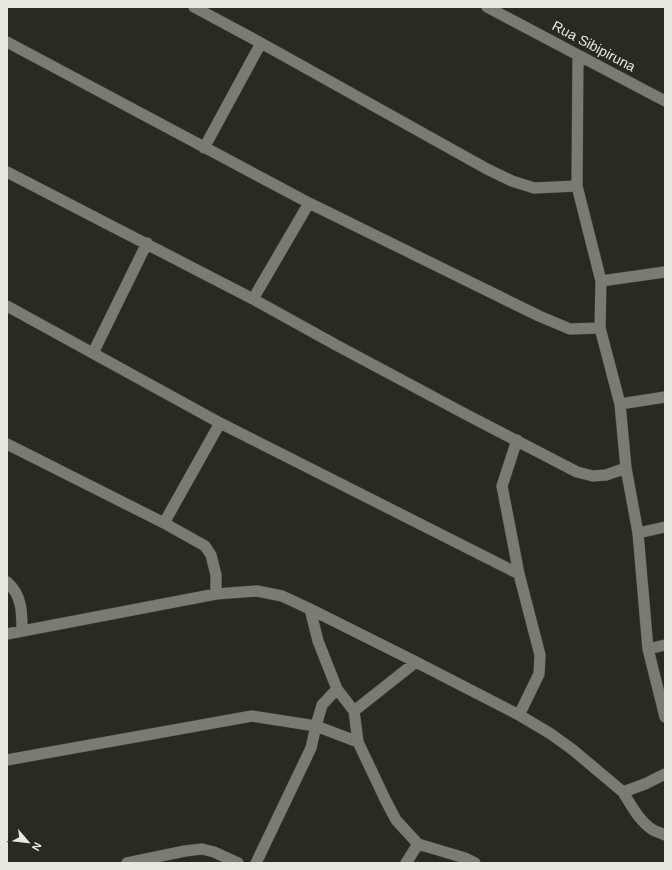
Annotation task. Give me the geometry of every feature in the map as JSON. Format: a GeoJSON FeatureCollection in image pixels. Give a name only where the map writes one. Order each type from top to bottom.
{"type":"FeatureCollection","features":[{"type":"Feature","properties":{"kind":"street"},"geometry":{"type":"LineString","coordinates":[[194,7],[487,169],[512,181],[534,188],[577,186]]}},
{"type":"Feature","properties":{"kind":"street","name":"Rua Sibipiruna"},"geometry":{"type":"LineString","coordinates":[[486,7],[665,101]]}},
{"type":"Feature","properties":{"kind":"street"},"geometry":{"type":"LineString","coordinates":[[7,42],[309,203],[539,316],[570,329],[600,328]]}},
{"type":"Feature","properties":{"kind":"street"},"geometry":{"type":"LineString","coordinates":[[204,148],[261,43]]}},
{"type":"Feature","properties":{"kind":"street"},"geometry":{"type":"LineString","coordinates":[[578,55],[577,186],[601,281],[600,328],[620,404],[626,468],[638,533],[648,649],[665,717]]}},
{"type":"Feature","properties":{"kind":"street"},"geometry":{"type":"LineString","coordinates":[[7,172],[254,299],[336,345],[577,472],[593,476],[606,475],[626,468]]}},
{"type":"Feature","properties":{"kind":"street"},"geometry":{"type":"LineString","coordinates":[[254,299],[309,203]]}},
{"type":"Feature","properties":{"kind":"street"},"geometry":{"type":"LineString","coordinates":[[93,353],[146,244]]}},
{"type":"Feature","properties":{"kind":"street"},"geometry":{"type":"LineString","coordinates":[[601,281],[665,272]]}},
{"type":"Feature","properties":{"kind":"street"},"geometry":{"type":"LineString","coordinates":[[7,306],[220,423],[519,574]]}},
{"type":"Feature","properties":{"kind":"street"},"geometry":{"type":"LineString","coordinates":[[620,404],[665,397]]}},
{"type":"Feature","properties":{"kind":"street"},"geometry":{"type":"LineString","coordinates":[[164,523],[220,423]]}},
{"type":"Feature","properties":{"kind":"street"},"geometry":{"type":"LineString","coordinates":[[517,440],[502,486],[519,574],[540,655],[539,674],[519,715]]}},
{"type":"Feature","properties":{"kind":"street"},"geometry":{"type":"LineString","coordinates":[[7,444],[164,523],[205,546],[211,555],[214,566],[216,575],[216,594]]}},
{"type":"Feature","properties":{"kind":"street"},"geometry":{"type":"LineString","coordinates":[[638,533],[665,527]]}},
{"type":"Feature","properties":{"kind":"street"},"geometry":{"type":"LineString","coordinates":[[7,582],[17,593],[22,615],[22,631]]}},
{"type":"Feature","properties":{"kind":"street"},"geometry":{"type":"LineString","coordinates":[[7,634],[216,594],[257,591],[282,596],[416,662],[519,715],[551,734],[623,792],[634,810],[644,822],[653,830],[665,835]]}},
{"type":"Feature","properties":{"kind":"street"},"geometry":{"type":"LineString","coordinates":[[310,609],[318,641],[337,690],[354,711],[358,742],[384,799],[396,820],[418,844],[465,858],[475,863]]}},
{"type":"Feature","properties":{"kind":"street"},"geometry":{"type":"LineString","coordinates":[[648,649],[665,645]]}},
{"type":"Feature","properties":{"kind":"street"},"geometry":{"type":"LineString","coordinates":[[354,711],[416,662]]}},
{"type":"Feature","properties":{"kind":"street"},"geometry":{"type":"LineString","coordinates":[[256,863],[311,748],[322,705],[337,690]]}},
{"type":"Feature","properties":{"kind":"street"},"geometry":{"type":"LineString","coordinates":[[7,760],[252,716],[316,726],[358,742]]}},
{"type":"Feature","properties":{"kind":"street"},"geometry":{"type":"LineString","coordinates":[[623,792],[645,784],[665,774]]}},
{"type":"Feature","properties":{"kind":"street"},"geometry":{"type":"LineString","coordinates":[[406,863],[418,844]]}},
{"type":"Feature","properties":{"kind":"street"},"geometry":{"type":"LineString","coordinates":[[127,863],[202,849],[214,852],[238,863]]}}]}
